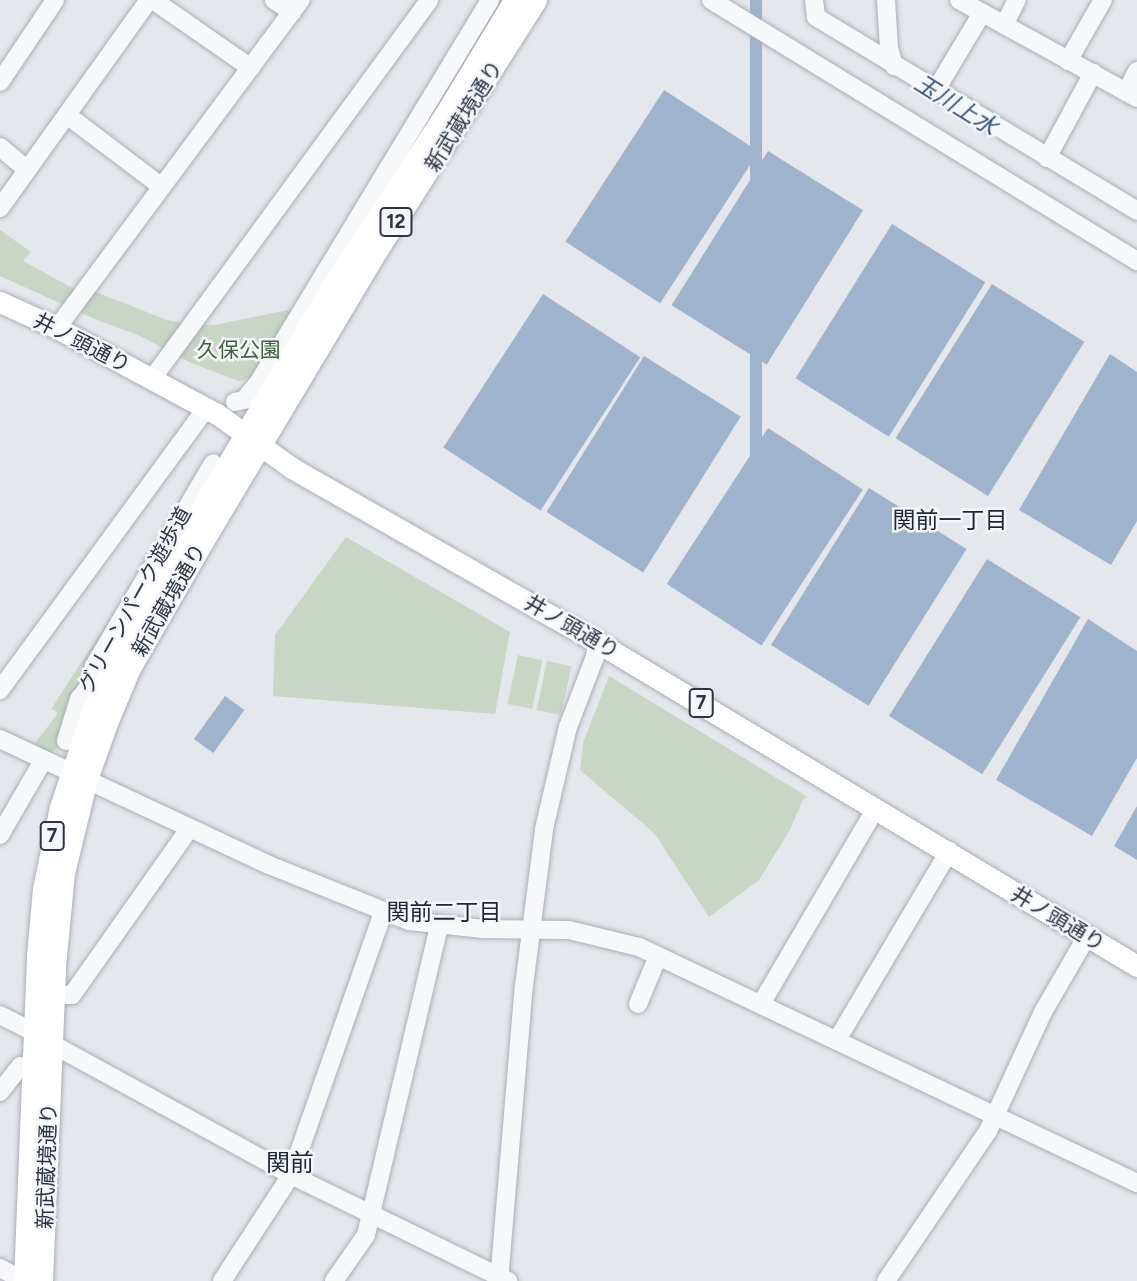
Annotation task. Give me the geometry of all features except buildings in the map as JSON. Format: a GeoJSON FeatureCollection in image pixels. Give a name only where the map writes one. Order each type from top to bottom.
{"type":"FeatureCollection","features":[{"type":"Feature","properties":{"kind":"main road","name":"新武蔵境通り"},"geometry":{"type":"LineString","coordinates":[[24,1281],[43,1038],[79,776],[131,668],[253,441],[323,301],[514,0]]}},
{"type":"Feature","properties":{"kind":"main road","name":"新武蔵境通り"},"geometry":{"type":"LineString","coordinates":[[253,441],[536,0]]}},
{"type":"Feature","properties":{"kind":"main road","name":"井ノ頭通り"},"geometry":{"type":"LineString","coordinates":[[0,302],[57,328],[206,409],[253,441],[597,642],[1137,965]]}},
{"type":"Feature","properties":{"kind":"main road","name":"新武蔵境通り"},"geometry":{"type":"LineString","coordinates":[[42,1281],[43,1038]]}},
{"type":"Feature","properties":{"kind":"street"},"geometry":{"type":"LineString","coordinates":[[0,82],[55,0]]}},
{"type":"Feature","properties":{"kind":"street"},"geometry":{"type":"LineString","coordinates":[[0,208],[151,0],[251,68]]}},
{"type":"Feature","properties":{"kind":"street"},"geometry":{"type":"LineString","coordinates":[[57,328],[297,6],[274,0]]}},
{"type":"Feature","properties":{"kind":"street"},"geometry":{"type":"LineString","coordinates":[[152,379],[429,0]]}},
{"type":"Feature","properties":{"kind":"street"},"geometry":{"type":"LineString","coordinates":[[235,402],[244,400],[260,380],[490,0]]}},
{"type":"Feature","properties":{"kind":"street"},"geometry":{"type":"LineString","coordinates":[[711,0],[1137,261]]}},
{"type":"Feature","properties":{"kind":"street"},"geometry":{"type":"LineString","coordinates":[[814,0],[816,17],[1137,211]]}},
{"type":"Feature","properties":{"kind":"street"},"geometry":{"type":"LineString","coordinates":[[886,0],[889,48],[894,66]]}},
{"type":"Feature","properties":{"kind":"street"},"geometry":{"type":"LineString","coordinates":[[959,0],[1131,95],[1137,71]]}},
{"type":"Feature","properties":{"kind":"street"},"geometry":{"type":"LineString","coordinates":[[1004,25],[1017,0]]}},
{"type":"Feature","properties":{"kind":"street"},"geometry":{"type":"LineString","coordinates":[[1068,61],[1103,0]]}},
{"type":"Feature","properties":{"kind":"street"},"geometry":{"type":"LineString","coordinates":[[937,88],[982,13]]}},
{"type":"Feature","properties":{"kind":"street"},"geometry":{"type":"LineString","coordinates":[[1047,158],[1093,74]]}},
{"type":"Feature","properties":{"kind":"street"},"geometry":{"type":"LineString","coordinates":[[66,115],[162,187]]}},
{"type":"Feature","properties":{"kind":"street"},"geometry":{"type":"LineString","coordinates":[[0,147],[27,170]]}},
{"type":"Feature","properties":{"kind":"street"},"geometry":{"type":"LineString","coordinates":[[0,690],[206,409]]}},
{"type":"Feature","properties":{"kind":"street","name":"グリーンパーク遊歩道"},"geometry":{"type":"LineString","coordinates":[[66,741],[79,699],[91,684],[94,666],[159,552],[168,543],[171,530],[213,463]]}},
{"type":"Feature","properties":{"kind":"street"},"geometry":{"type":"LineString","coordinates":[[0,1015],[291,1175],[502,1280],[531,929],[554,779],[568,727],[595,657],[597,642]]}},
{"type":"Feature","properties":{"kind":"street"},"geometry":{"type":"LineString","coordinates":[[0,739],[190,828],[383,912],[439,926],[569,930],[600,936],[658,956],[1137,1183]]}},
{"type":"Feature","properties":{"kind":"street"},"geometry":{"type":"LineString","coordinates":[[0,835],[40,766]]}},
{"type":"Feature","properties":{"kind":"street"},"geometry":{"type":"LineString","coordinates":[[761,1004],[876,808]]}},
{"type":"Feature","properties":{"kind":"street"},"geometry":{"type":"LineString","coordinates":[[66,995],[72,995],[190,828]]}},
{"type":"Feature","properties":{"kind":"street"},"geometry":{"type":"LineString","coordinates":[[837,1040],[949,851]]}},
{"type":"Feature","properties":{"kind":"street"},"geometry":{"type":"LineString","coordinates":[[222,1281],[291,1175],[383,912]]}},
{"type":"Feature","properties":{"kind":"street"},"geometry":{"type":"LineString","coordinates":[[334,1281],[366,1235],[439,926]]}},
{"type":"Feature","properties":{"kind":"street"},"geometry":{"type":"LineString","coordinates":[[886,1281],[995,1117],[1043,1012],[1087,936]]}},
{"type":"Feature","properties":{"kind":"street"},"geometry":{"type":"LineString","coordinates":[[638,1004],[658,956]]}},
{"type":"Feature","properties":{"kind":"street"},"geometry":{"type":"LineString","coordinates":[[0,1092],[20,1066]]}},
{"type":"Feature","properties":{"kind":"street"},"geometry":{"type":"LineString","coordinates":[[0,1268],[24,1281]]}},
{"type":"Feature","properties":{"kind":"green space","name":"久保公園"},"geometry":{"type":"Polygon","coordinates":[[[0,230],[31,252],[23,261],[80,292],[93,291],[167,320],[215,325],[297,308],[259,375],[239,381],[191,363],[138,335],[95,319],[0,276],[0,230]]]}},
{"type":"Feature","properties":{"kind":"green space"},"geometry":{"type":"Polygon","coordinates":[[[346,537],[510,632],[495,714],[273,696],[275,635],[346,537]]]}},
{"type":"Feature","properties":{"kind":"green space"},"geometry":{"type":"Polygon","coordinates":[[[109,620],[115,625],[58,748],[45,754],[32,747],[56,716],[57,712],[51,709],[109,620]]]}},
{"type":"Feature","properties":{"kind":"green space"},"geometry":{"type":"Polygon","coordinates":[[[518,655],[542,660],[532,709],[508,704],[518,655]]]}},
{"type":"Feature","properties":{"kind":"green space"},"geometry":{"type":"Polygon","coordinates":[[[547,661],[571,666],[561,715],[537,710],[547,661]]]}},
{"type":"Feature","properties":{"kind":"green space"},"geometry":{"type":"Polygon","coordinates":[[[609,676],[808,797],[803,799],[791,828],[759,880],[709,917],[654,833],[580,770],[583,743],[609,676]]]}},
{"type":"Feature","properties":{"kind":"water"},"geometry":{"type":"Polygon","coordinates":[[[750,0],[762,0],[762,456],[750,456],[750,0]]]}},
{"type":"Feature","properties":{"kind":"water"},"geometry":{"type":"Polygon","coordinates":[[[664,90],[759,152],[660,303],[565,242],[664,90]]]}},
{"type":"Feature","properties":{"kind":"water"},"geometry":{"type":"Polygon","coordinates":[[[768,151],[863,210],[767,365],[672,305],[768,151]]]}},
{"type":"Feature","properties":{"kind":"water"},"geometry":{"type":"Polygon","coordinates":[[[892,224],[985,282],[889,437],[796,378],[892,224]]]}},
{"type":"Feature","properties":{"kind":"water"},"geometry":{"type":"Polygon","coordinates":[[[992,284],[1084,342],[988,496],[896,438],[992,284]]]}},
{"type":"Feature","properties":{"kind":"water"},"geometry":{"type":"Polygon","coordinates":[[[543,294],[640,357],[541,511],[443,447],[543,294]]]}},
{"type":"Feature","properties":{"kind":"water"},"geometry":{"type":"Polygon","coordinates":[[[1110,354],[1137,372],[1137,521],[1111,565],[1019,510],[1110,354]]]}},
{"type":"Feature","properties":{"kind":"water"},"geometry":{"type":"Polygon","coordinates":[[[644,356],[741,416],[643,572],[546,512],[644,356]]]}},
{"type":"Feature","properties":{"kind":"water"},"geometry":{"type":"Polygon","coordinates":[[[768,428],[863,490],[761,646],[667,584],[768,428]]]}},
{"type":"Feature","properties":{"kind":"water"},"geometry":{"type":"Polygon","coordinates":[[[869,488],[967,549],[868,706],[771,645],[869,488]]]}},
{"type":"Feature","properties":{"kind":"water"},"geometry":{"type":"Polygon","coordinates":[[[987,559],[1080,617],[982,774],[889,716],[987,559]]]}},
{"type":"Feature","properties":{"kind":"water"},"geometry":{"type":"Polygon","coordinates":[[[1088,619],[1137,651],[1137,758],[1092,836],[996,780],[1088,619]]]}},
{"type":"Feature","properties":{"kind":"water"},"geometry":{"type":"Polygon","coordinates":[[[225,696],[244,710],[213,753],[194,739],[225,696]]]}},
{"type":"Feature","properties":{"kind":"water"},"geometry":{"type":"Polygon","coordinates":[[[1137,806],[1137,860],[1114,846],[1137,806]]]}},
{"type":"Feature","properties":{"kind":"district","name":"関前一丁目"},"geometry":{"type":"Point","coordinates":[950,520]}},
{"type":"Feature","properties":{"kind":"district","name":"関前二丁目"},"geometry":{"type":"Point","coordinates":[444,912]}},
{"type":"Feature","properties":{"kind":"district","name":"関前"},"geometry":{"type":"Point","coordinates":[290,1163]}},
{"type":"Feature","properties":{"kind":"water label","name":"玉川上水"},"geometry":{"type":"Point","coordinates":[956,105]}}]}
